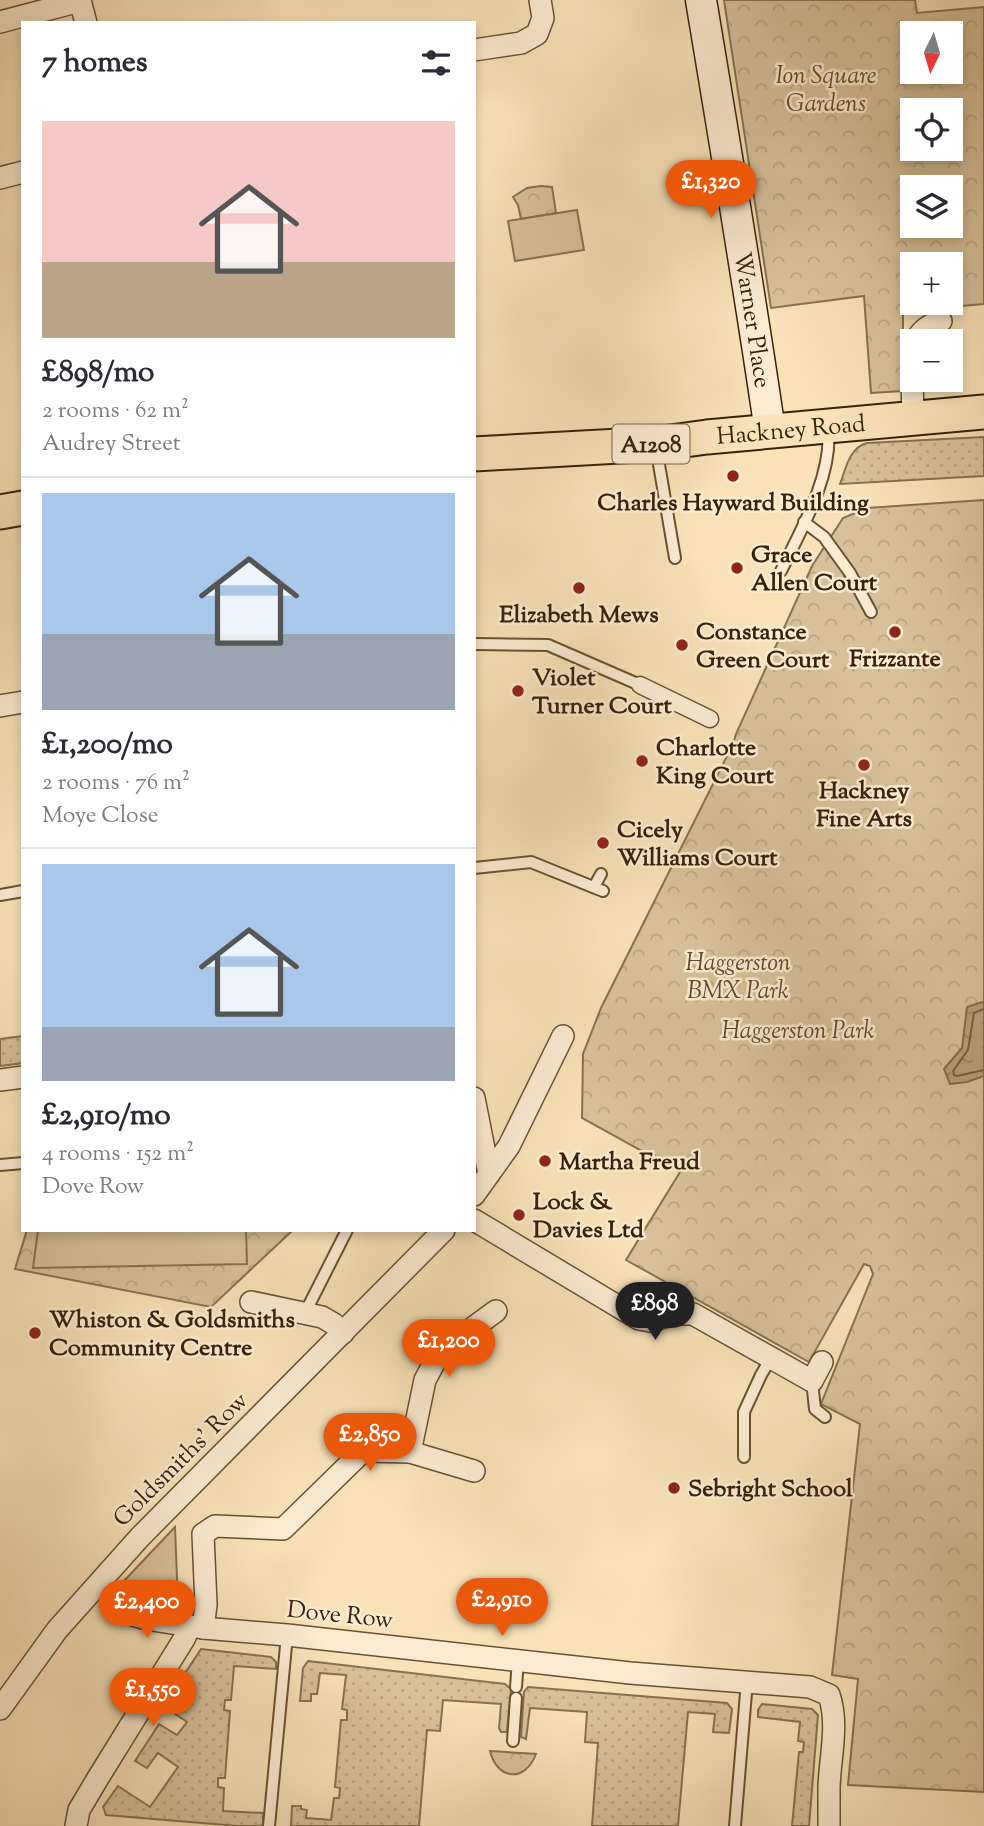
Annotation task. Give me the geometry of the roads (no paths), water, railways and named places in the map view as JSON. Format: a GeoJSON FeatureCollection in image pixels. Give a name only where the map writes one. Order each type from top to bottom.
{"type":"FeatureCollection","features":[{"type":"Feature","properties":{"kind":"main road","name":"Warner Place"},"geometry":{"type":"LineString","coordinates":[[701,0],[770,431]]}},
{"type":"Feature","properties":{"kind":"main road","name":"Hackney Road"},"geometry":{"type":"LineString","coordinates":[[476,454],[656,444],[706,437],[984,412]]}},
{"type":"Feature","properties":{"kind":"main road"},"geometry":{"type":"LineString","coordinates":[[0,512],[21,508]]}},
{"type":"Feature","properties":{"kind":"street"},"geometry":{"type":"LineString","coordinates":[[0,22],[80,0],[85,21]]}},
{"type":"Feature","properties":{"kind":"street"},"geometry":{"type":"LineString","coordinates":[[476,50],[521,43],[537,34],[543,18],[540,0]]}},
{"type":"Feature","properties":{"kind":"street"},"geometry":{"type":"LineString","coordinates":[[0,178],[21,173]]}},
{"type":"Feature","properties":{"kind":"street"},"geometry":{"type":"LineString","coordinates":[[925,329],[941,321]]}},
{"type":"Feature","properties":{"kind":"street"},"geometry":{"type":"LineString","coordinates":[[913,392],[914,417]]}},
{"type":"Feature","properties":{"kind":"street"},"geometry":{"type":"LineString","coordinates":[[640,685],[710,719]]}},
{"type":"Feature","properties":{"kind":"street"},"geometry":{"type":"LineString","coordinates":[[0,706],[21,702]]}},
{"type":"Feature","properties":{"kind":"street"},"geometry":{"type":"LineString","coordinates":[[476,1192],[509,1146],[563,1036]]}},
{"type":"Feature","properties":{"kind":"street"},"geometry":{"type":"LineString","coordinates":[[0,1080],[21,1077]]}},
{"type":"Feature","properties":{"kind":"street"},"geometry":{"type":"LineString","coordinates":[[476,1122],[478,1145],[489,1174]]}},
{"type":"Feature","properties":{"kind":"street"},"geometry":{"type":"LineString","coordinates":[[476,1221],[639,1319],[650,1321],[676,1314],[693,1314],[812,1381],[822,1362]]}},
{"type":"Feature","properties":{"kind":"street","name":"Goldsmiths' Row"},"geometry":{"type":"LineString","coordinates":[[0,1709],[57,1630],[140,1537],[442,1232]]}},
{"type":"Feature","properties":{"kind":"street"},"geometry":{"type":"LineString","coordinates":[[251,1302],[322,1317],[343,1333]]}},
{"type":"Feature","properties":{"kind":"street"},"geometry":{"type":"LineString","coordinates":[[411,1452],[425,1380],[440,1352],[496,1311]]}},
{"type":"Feature","properties":{"kind":"street"},"geometry":{"type":"LineString","coordinates":[[76,1826],[79,1811],[98,1778],[184,1639],[196,1627],[206,1605],[203,1534],[215,1526],[283,1530],[362,1451],[411,1452],[474,1471]]}},
{"type":"Feature","properties":{"kind":"street","name":"Dove Row"},"geometry":{"type":"LineString","coordinates":[[116,1610],[146,1619],[196,1627],[630,1673],[810,1687],[829,1695],[833,1707],[829,1826]]}},
{"type":"Feature","properties":{"kind":"lane"},"geometry":{"type":"LineString","coordinates":[[782,571],[816,493],[828,453],[827,426]]}},
{"type":"Feature","properties":{"kind":"lane"},"geometry":{"type":"LineString","coordinates":[[656,444],[675,558]]}},
{"type":"Feature","properties":{"kind":"lane"},"geometry":{"type":"LineString","coordinates":[[804,523],[824,537],[850,573],[872,612]]}},
{"type":"Feature","properties":{"kind":"lane"},"geometry":{"type":"LineString","coordinates":[[476,644],[548,645],[640,685]]}},
{"type":"Feature","properties":{"kind":"lane"},"geometry":{"type":"LineString","coordinates":[[476,867],[531,862],[598,889],[601,874]]}},
{"type":"Feature","properties":{"kind":"lane"},"geometry":{"type":"LineString","coordinates":[[0,895],[21,891]]}},
{"type":"Feature","properties":{"kind":"lane"},"geometry":{"type":"LineString","coordinates":[[0,1165],[21,1163]]}},
{"type":"Feature","properties":{"kind":"lane"},"geometry":{"type":"LineString","coordinates":[[305,1313],[346,1232]]}},
{"type":"Feature","properties":{"kind":"lane"},"geometry":{"type":"LineString","coordinates":[[744,1457],[744,1412],[771,1358]]}},
{"type":"Feature","properties":{"kind":"lane"},"geometry":{"type":"LineString","coordinates":[[812,1381],[815,1409],[825,1417]]}},
{"type":"Feature","properties":{"kind":"lane"},"geometry":{"type":"LineString","coordinates":[[269,1826],[287,1635]]}},
{"type":"Feature","properties":{"kind":"lane"},"geometry":{"type":"LineString","coordinates":[[513,1741],[518,1660]]}},
{"type":"Feature","properties":{"kind":"lane"},"geometry":{"type":"LineString","coordinates":[[735,1826],[747,1681]]}},
{"type":"Feature","properties":{"kind":"water"},"geometry":{"type":"Polygon","coordinates":[[[982,1002],[984,1076],[950,1084],[944,1069],[962,1048],[967,1007],[982,1002]]]}},
{"type":"Feature","properties":{"kind":"place","name":"Charles Hayward Building"},"geometry":{"type":"Point","coordinates":[733,476]}},
{"type":"Feature","properties":{"kind":"place","name":"Grace Allen Court"},"geometry":{"type":"Point","coordinates":[737,568]}},
{"type":"Feature","properties":{"kind":"place","name":"Elizabeth Mews"},"geometry":{"type":"Point","coordinates":[579,588]}},
{"type":"Feature","properties":{"kind":"place","name":"Frizzante"},"geometry":{"type":"Point","coordinates":[895,632]}},
{"type":"Feature","properties":{"kind":"place","name":"Constance Green Court"},"geometry":{"type":"Point","coordinates":[682,645]}},
{"type":"Feature","properties":{"kind":"place","name":"Violet Turner Court"},"geometry":{"type":"Point","coordinates":[518,691]}},
{"type":"Feature","properties":{"kind":"place","name":"Charlotte King Court"},"geometry":{"type":"Point","coordinates":[642,761]}},
{"type":"Feature","properties":{"kind":"place","name":"Hackney Fine Arts"},"geometry":{"type":"Point","coordinates":[864,765]}},
{"type":"Feature","properties":{"kind":"place","name":"Cicely Williams Court"},"geometry":{"type":"Point","coordinates":[603,843]}},
{"type":"Feature","properties":{"kind":"place","name":"Martha Freud"},"geometry":{"type":"Point","coordinates":[545,1161]}},
{"type":"Feature","properties":{"kind":"place","name":"Lock & Davies Ltd"},"geometry":{"type":"Point","coordinates":[519,1215]}},
{"type":"Feature","properties":{"kind":"place","name":"Whiston & Goldsmiths Community Centre"},"geometry":{"type":"Point","coordinates":[35,1333]}},
{"type":"Feature","properties":{"kind":"place","name":"Sebright School"},"geometry":{"type":"Point","coordinates":[674,1488]}},
{"type":"Feature","properties":{"kind":"park label","name":"Ion Square Gardens"},"geometry":{"type":"Point","coordinates":[826,89]}},
{"type":"Feature","properties":{"kind":"park label","name":"Haggerston BMX Park"},"geometry":{"type":"Point","coordinates":[738,976]}},
{"type":"Feature","properties":{"kind":"park label","name":"Haggerston Park"},"geometry":{"type":"Point","coordinates":[798,1030]}}]}
